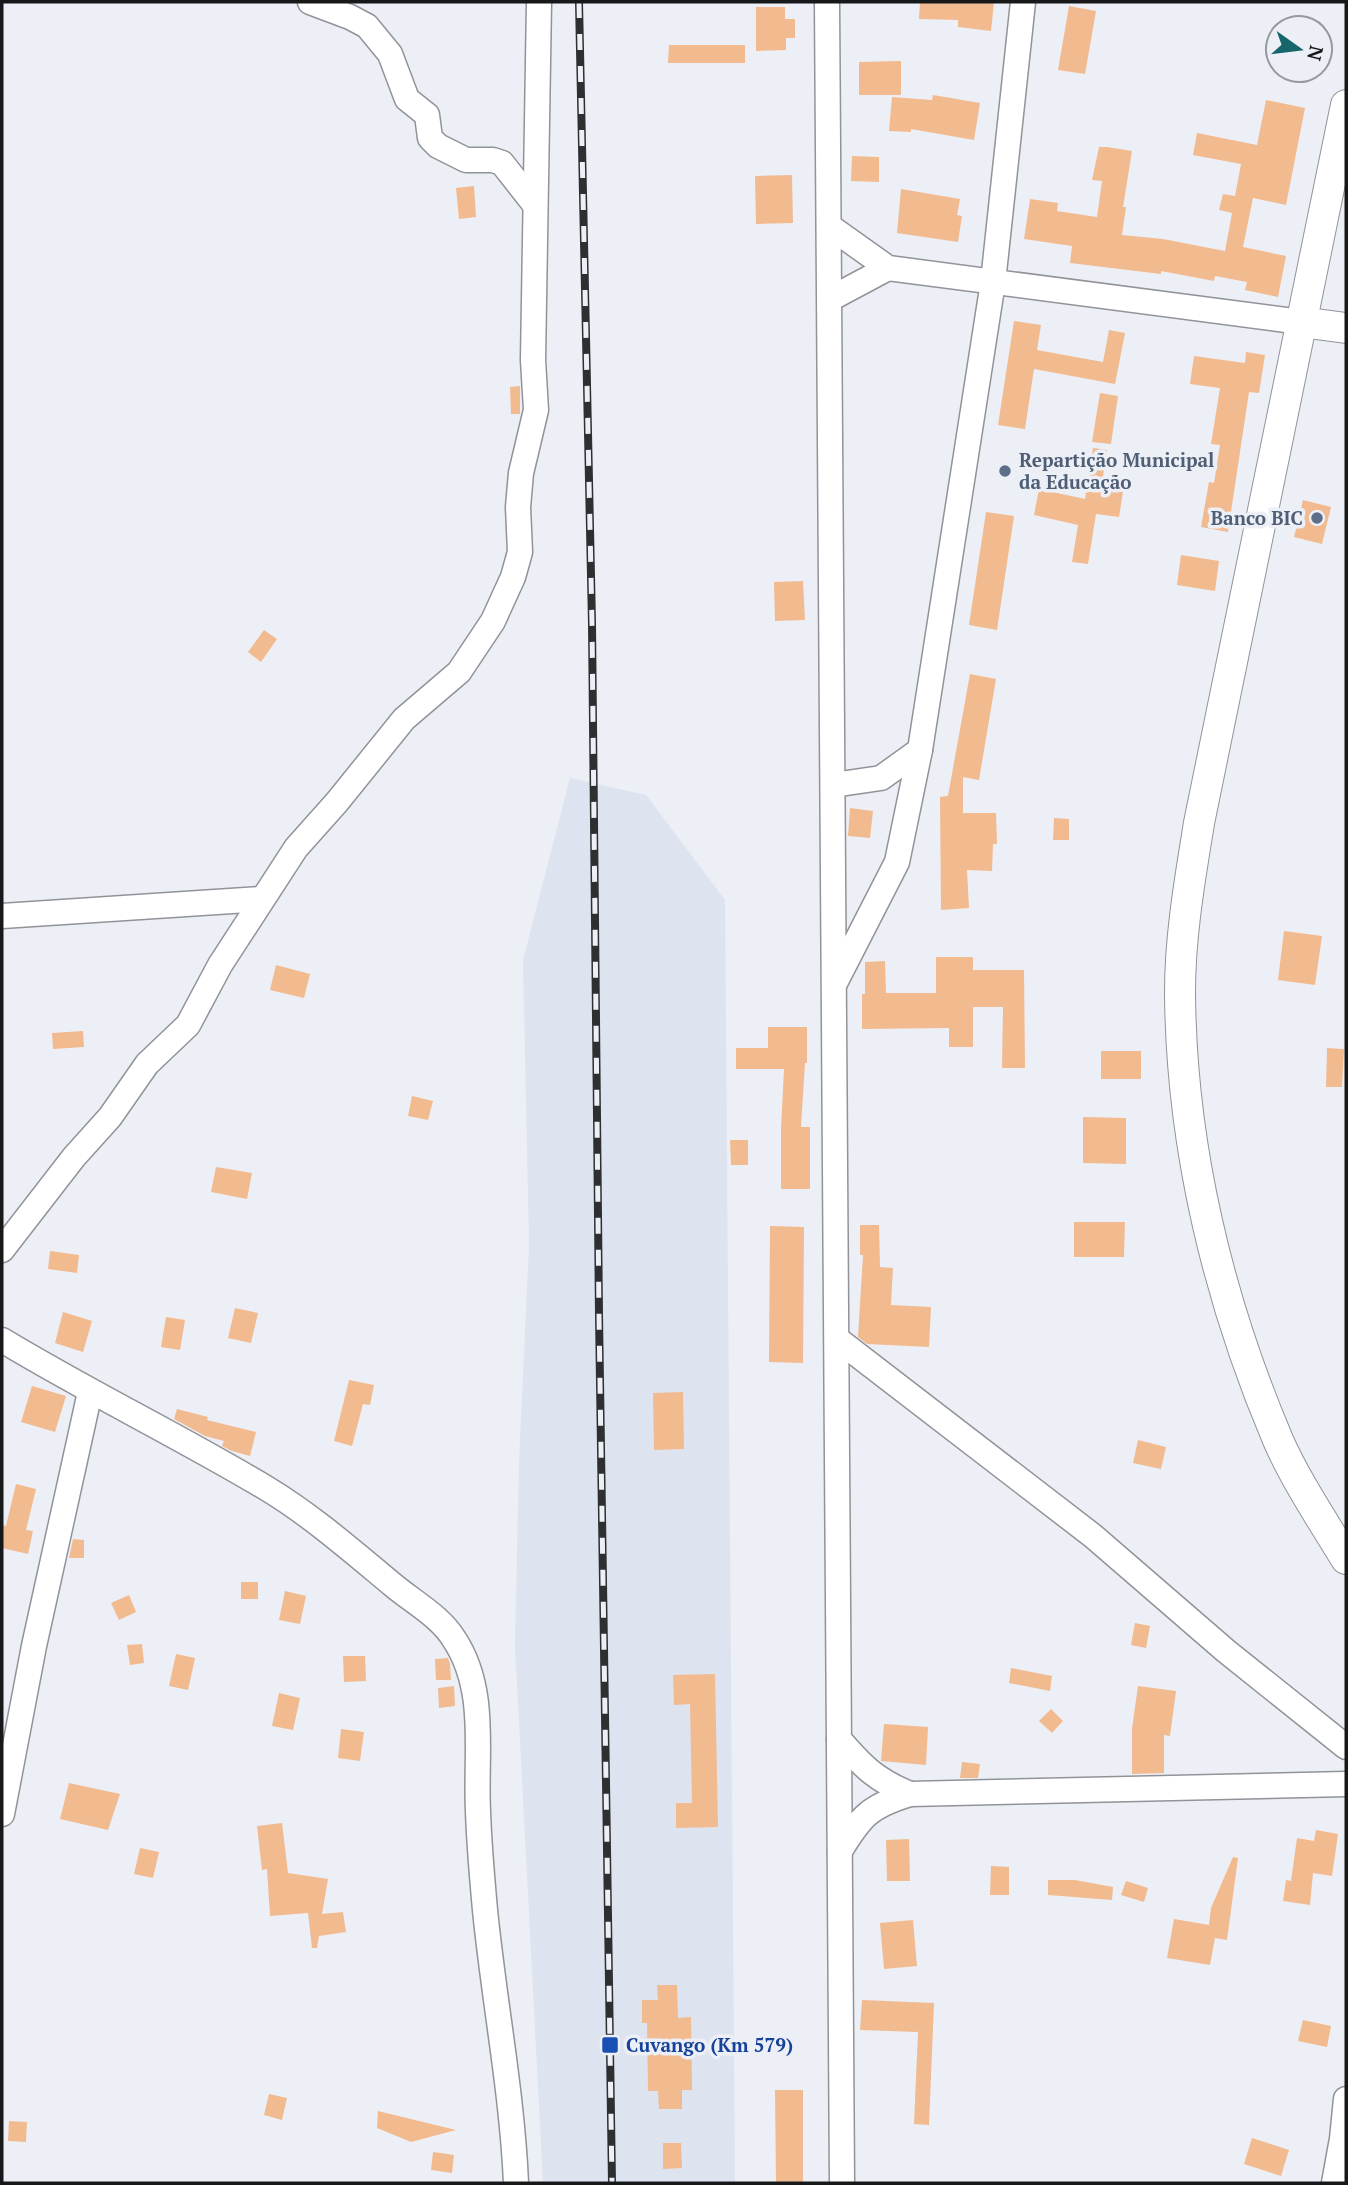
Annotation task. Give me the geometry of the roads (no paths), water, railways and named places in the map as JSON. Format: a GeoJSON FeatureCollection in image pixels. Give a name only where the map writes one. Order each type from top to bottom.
{"type":"FeatureCollection","features":[{"type":"Feature","properties":{"kind":"main road"},"geometry":{"type":"LineString","coordinates":[[1346,105],[1199,823],[1186,905],[1180,990],[1183,1071],[1210,1239],[1239,1338],[1279,1442],[1346,1559]]}},
{"type":"Feature","properties":{"kind":"main road"},"geometry":{"type":"LineString","coordinates":[[1301,322],[1346,328]]}},
{"type":"Feature","properties":{"kind":"street"},"geometry":{"type":"LineString","coordinates":[[310,2],[360,22],[373,32],[390,54],[407,99],[427,115],[433,142],[466,160],[493,160],[502,163],[535,205]]}},
{"type":"Feature","properties":{"kind":"street"},"geometry":{"type":"LineString","coordinates":[[2,1250],[74,1157],[110,1116],[147,1064],[188,1026],[220,965],[296,848],[404,719],[458,673],[470,659],[493,621],[513,576],[520,552],[518,507],[521,473],[536,410],[533,359],[539,2]]}},
{"type":"Feature","properties":{"kind":"street"},"geometry":{"type":"LineString","coordinates":[[827,2],[842,2183]]}},
{"type":"Feature","properties":{"kind":"street"},"geometry":{"type":"LineString","coordinates":[[834,984],[897,862],[920,750],[993,282],[1023,2]]}},
{"type":"Feature","properties":{"kind":"street"},"geometry":{"type":"LineString","coordinates":[[829,226],[888,268],[1301,322]]}},
{"type":"Feature","properties":{"kind":"street"},"geometry":{"type":"LineString","coordinates":[[830,299],[888,268]]}},
{"type":"Feature","properties":{"kind":"street"},"geometry":{"type":"LineString","coordinates":[[833,785],[881,778],[920,750]]}},
{"type":"Feature","properties":{"kind":"street"},"geometry":{"type":"LineString","coordinates":[[2,916],[262,899]]}},
{"type":"Feature","properties":{"kind":"street"},"geometry":{"type":"LineString","coordinates":[[837,1339],[1093,1536],[1226,1651],[1346,1747]]}},
{"type":"Feature","properties":{"kind":"street"},"geometry":{"type":"LineString","coordinates":[[2,1340],[90,1392],[268,1489],[350,1548],[432,1615],[453,1636],[471,1673],[477,1716],[477,1808],[485,1911],[512,2114],[516,2183]]}},
{"type":"Feature","properties":{"kind":"street"},"geometry":{"type":"LineString","coordinates":[[2,1814],[34,1646],[90,1392]]}},
{"type":"Feature","properties":{"kind":"street"},"geometry":{"type":"LineString","coordinates":[[839,1739],[859,1763],[883,1783],[910,1794]]}},
{"type":"Feature","properties":{"kind":"street"},"geometry":{"type":"LineString","coordinates":[[840,1851],[858,1821],[885,1802],[910,1794],[1346,1784]]}},
{"type":"Feature","properties":{"kind":"street"},"geometry":{"type":"LineString","coordinates":[[1340,2168],[1346,2099]]}},
{"type":"Feature","properties":{"kind":"railway"},"geometry":{"type":"LineString","coordinates":[[579,2],[592,624],[612,2183]]}},
{"type":"Feature","properties":{"kind":"place","name":"Repartição Municipal da Educação"},"geometry":{"type":"Point","coordinates":[1005,471]}},
{"type":"Feature","properties":{"kind":"place","name":"Banco BIC"},"geometry":{"type":"Point","coordinates":[1317,518]}},
{"type":"Feature","properties":{"kind":"place","name":"Cuvango (Km 579)"},"geometry":{"type":"Point","coordinates":[610,2045]}}]}
